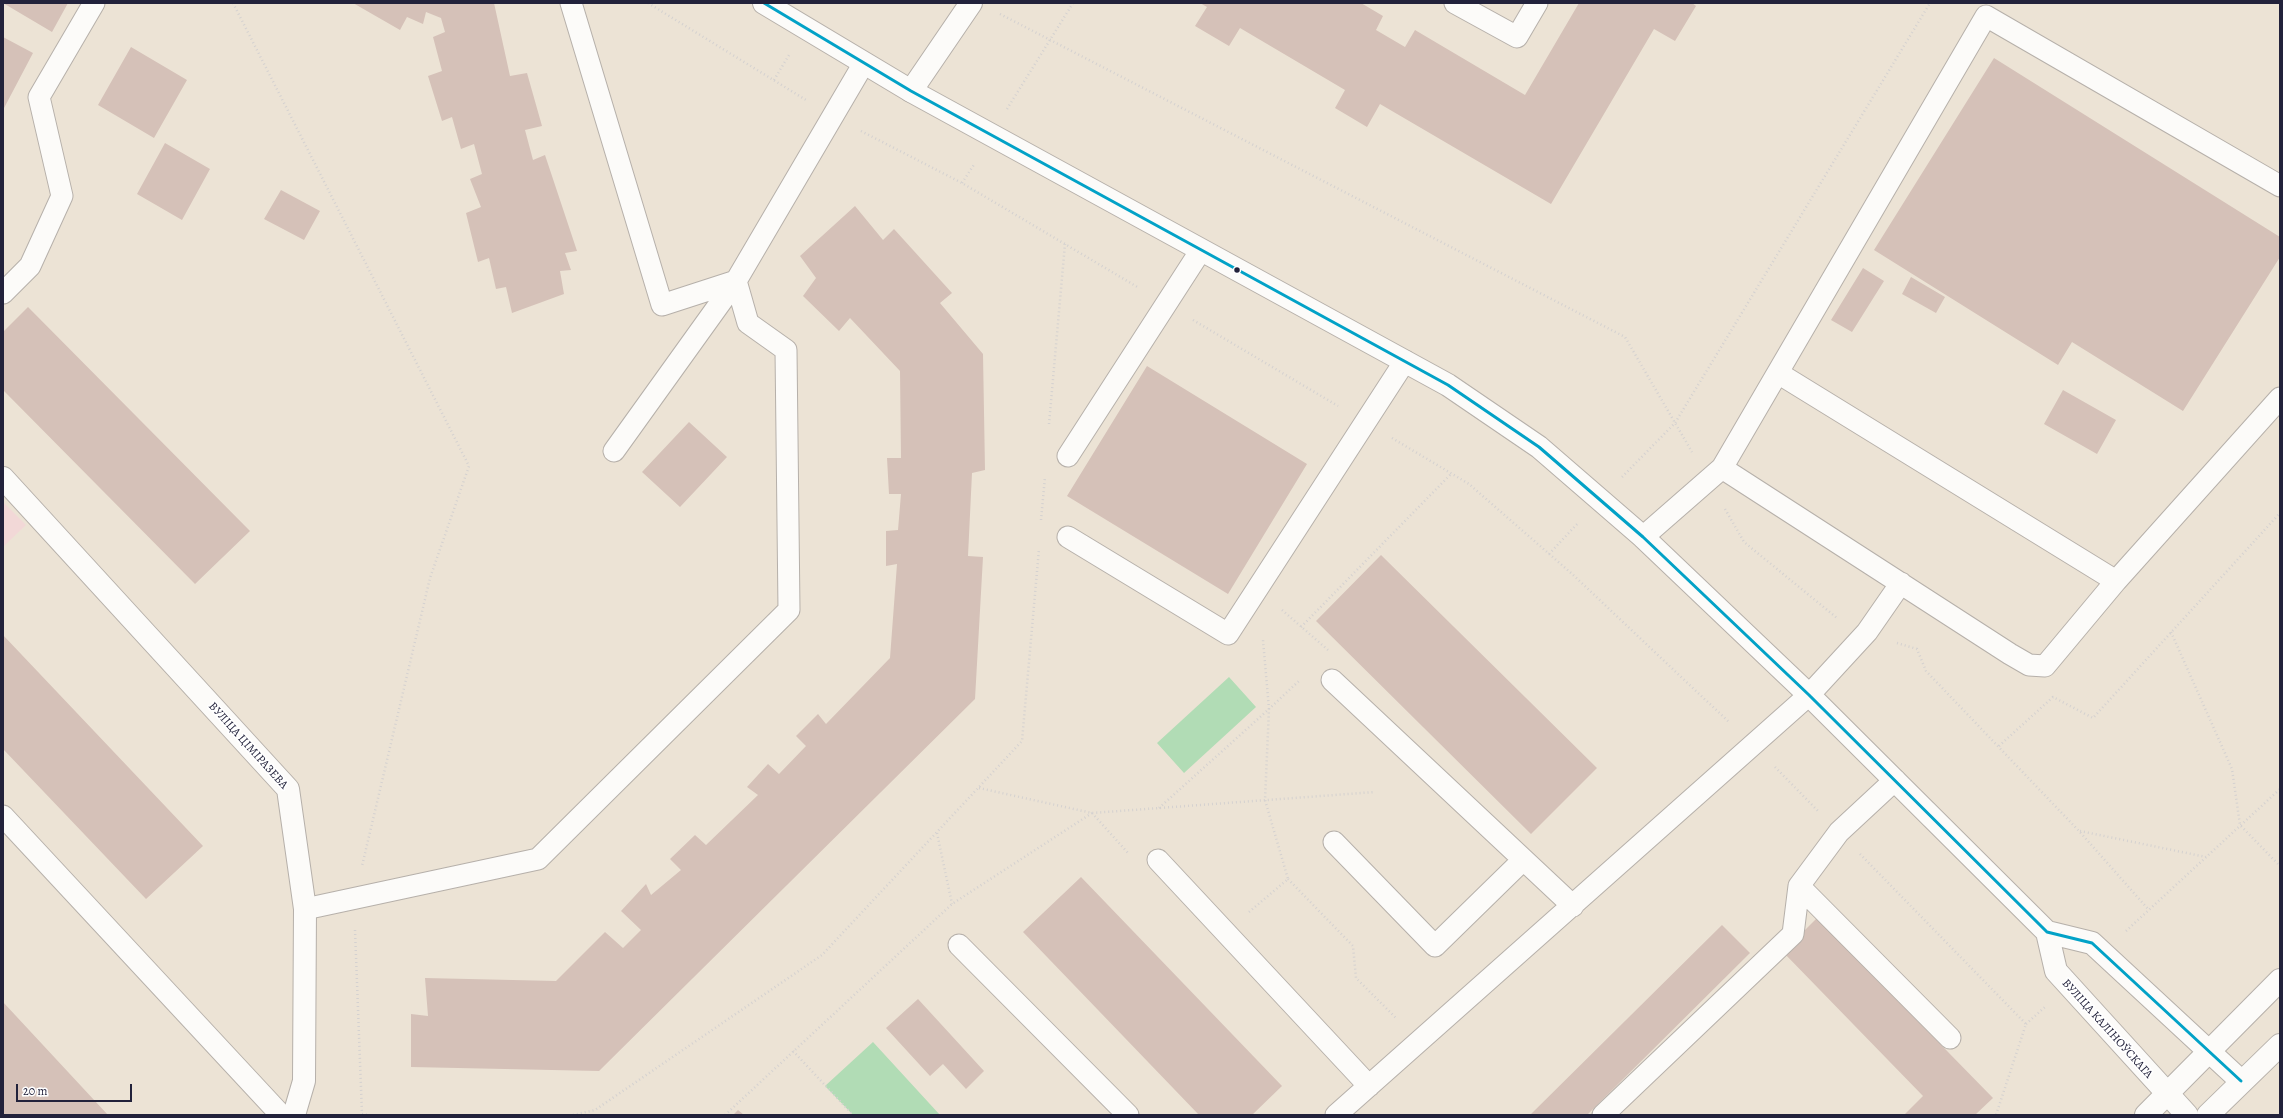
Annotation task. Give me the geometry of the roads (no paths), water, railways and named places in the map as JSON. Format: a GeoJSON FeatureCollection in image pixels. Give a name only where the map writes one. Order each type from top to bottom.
{"type":"FeatureCollection","features":[{"type":"Feature","properties":{"kind":"street"},"geometry":{"type":"LineString","coordinates":[[764,3],[911,91],[991,136],[1448,385],[1539,447],[1643,537],[1809,695],[2047,932],[2092,943],[2241,1081]]}},
{"type":"Feature","properties":{"kind":"street"},"geometry":{"type":"LineString","coordinates":[[911,91],[971,3]]}},
{"type":"Feature","properties":{"kind":"street","name":"ВУЛІЦА ЦІМІРАЗЕВА"},"geometry":{"type":"LineString","coordinates":[[3,478],[288,789],[305,909],[304,1081],[294,1115]]}},
{"type":"Feature","properties":{"kind":"street","name":"ВУЛІЦА КАЛІНОЎСКАГА"},"geometry":{"type":"LineString","coordinates":[[2047,932],[2056,971],[2166,1094],[2187,1115]]}},
{"type":"Feature","properties":{"kind":"street"},"geometry":{"type":"LineString","coordinates":[[2146,1115],[2280,980]]}},
{"type":"Feature","properties":{"kind":"street"},"geometry":{"type":"LineString","coordinates":[[2208,1115],[2280,1044]]}},
{"type":"Feature","properties":{"kind":"lane"},"geometry":{"type":"LineString","coordinates":[[3,293],[30,266],[62,196],[39,97],[94,3]]}},
{"type":"Feature","properties":{"kind":"lane"},"geometry":{"type":"LineString","coordinates":[[571,3],[662,305],[736,281]]}},
{"type":"Feature","properties":{"kind":"lane"},"geometry":{"type":"LineString","coordinates":[[1455,3],[1517,36],[1537,3]]}},
{"type":"Feature","properties":{"kind":"lane"},"geometry":{"type":"LineString","coordinates":[[1643,537],[1715,474],[1778,373],[1986,16],[2280,186]]}},
{"type":"Feature","properties":{"kind":"lane"},"geometry":{"type":"LineString","coordinates":[[614,451],[736,281],[864,63]]}},
{"type":"Feature","properties":{"kind":"lane"},"geometry":{"type":"LineString","coordinates":[[1068,456],[1201,250]]}},
{"type":"Feature","properties":{"kind":"lane"},"geometry":{"type":"LineString","coordinates":[[305,909],[538,859],[789,610],[786,350],[748,323],[736,281]]}},
{"type":"Feature","properties":{"kind":"lane"},"geometry":{"type":"LineString","coordinates":[[1068,537],[1228,634],[1404,361]]}},
{"type":"Feature","properties":{"kind":"lane"},"geometry":{"type":"LineString","coordinates":[[1778,373],[2116,582]]}},
{"type":"Feature","properties":{"kind":"lane"},"geometry":{"type":"LineString","coordinates":[[1715,474],[1901,583],[2029,665],[2045,666],[2116,582],[2280,398]]}},
{"type":"Feature","properties":{"kind":"lane"},"geometry":{"type":"LineString","coordinates":[[1336,1115],[1754,746],[1809,695],[1867,632],[1901,583]]}},
{"type":"Feature","properties":{"kind":"lane"},"geometry":{"type":"LineString","coordinates":[[1332,680],[1573,906]]}},
{"type":"Feature","properties":{"kind":"lane"},"geometry":{"type":"LineString","coordinates":[[1603,1115],[1793,934],[1799,886],[1839,832],[1895,780]]}},
{"type":"Feature","properties":{"kind":"lane"},"geometry":{"type":"LineString","coordinates":[[3,816],[281,1115]]}},
{"type":"Feature","properties":{"kind":"lane"},"geometry":{"type":"LineString","coordinates":[[1334,842],[1435,946],[1523,860]]}},
{"type":"Feature","properties":{"kind":"lane"},"geometry":{"type":"LineString","coordinates":[[1158,860],[1369,1086]]}},
{"type":"Feature","properties":{"kind":"lane"},"geometry":{"type":"LineString","coordinates":[[1799,886],[1950,1038]]}},
{"type":"Feature","properties":{"kind":"lane"},"geometry":{"type":"LineString","coordinates":[[960,945],[1128,1115]]}}]}
